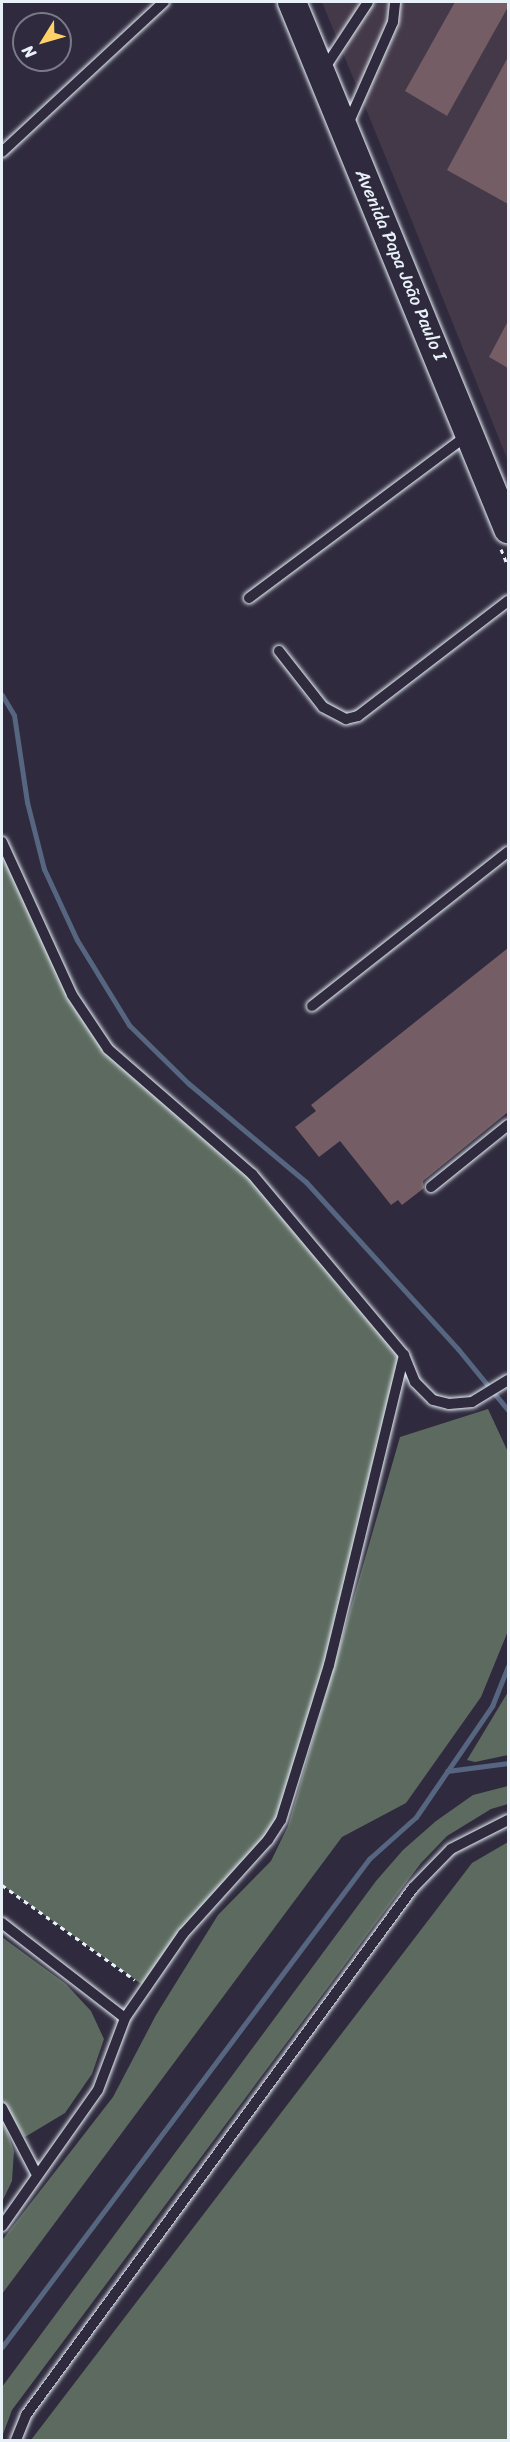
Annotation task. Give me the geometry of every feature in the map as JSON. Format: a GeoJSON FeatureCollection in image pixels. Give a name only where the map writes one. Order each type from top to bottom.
{"type":"FeatureCollection","features":[{"type":"Feature","properties":{"kind":"main road","name":"Avenida Papa João Paulo I"},"geometry":{"type":"LineString","coordinates":[[292,2],[344,132],[471,432],[508,529]]}},
{"type":"Feature","properties":{"kind":"lane"},"geometry":{"type":"LineString","coordinates":[[2,152],[164,2]]}},
{"type":"Feature","properties":{"kind":"lane"},"geometry":{"type":"LineString","coordinates":[[321,74],[368,2]]}},
{"type":"Feature","properties":{"kind":"lane"},"geometry":{"type":"LineString","coordinates":[[344,132],[393,22],[395,2]]}},
{"type":"Feature","properties":{"kind":"lane"},"geometry":{"type":"LineString","coordinates":[[249,598],[471,432]]}},
{"type":"Feature","properties":{"kind":"lane"},"geometry":{"type":"LineString","coordinates":[[279,651],[323,707],[346,719],[358,716],[508,601]]}},
{"type":"Feature","properties":{"kind":"lane"},"geometry":{"type":"LineString","coordinates":[[2,842],[72,995],[108,1049],[252,1174],[404,1354],[415,1382],[434,1400],[449,1404],[472,1402],[508,1380]]}},
{"type":"Feature","properties":{"kind":"lane"},"geometry":{"type":"LineString","coordinates":[[312,1006],[508,852]]}},
{"type":"Feature","properties":{"kind":"lane"},"geometry":{"type":"LineString","coordinates":[[431,1187],[508,1125]]}},
{"type":"Feature","properties":{"kind":"lane"},"geometry":{"type":"LineString","coordinates":[[2,2226],[36,2173],[98,2090],[125,2018],[183,1934],[268,1840],[281,1820],[329,1665],[404,1354]]}},
{"type":"Feature","properties":{"kind":"lane"},"geometry":{"type":"LineString","coordinates":[[16,2440],[26,2415],[413,1888],[451,1850],[508,1820]]}},
{"type":"Feature","properties":{"kind":"lane"},"geometry":{"type":"LineString","coordinates":[[2,1923],[125,2018]]}},
{"type":"Feature","properties":{"kind":"lane"},"geometry":{"type":"LineString","coordinates":[[2,2108],[36,2173]]}},
{"type":"Feature","properties":{"kind":"path"},"geometry":{"type":"LineString","coordinates":[[2,1885],[147,1988]]}},
{"type":"Feature","properties":{"kind":"shaded area"},"geometry":{"type":"Polygon","coordinates":[[[322,2],[508,2],[508,461],[409,214],[322,2]]]}},
{"type":"Feature","properties":{"kind":"green space"},"geometry":{"type":"Polygon","coordinates":[[[2,842],[72,995],[108,1049],[252,1174],[404,1355],[329,1665],[281,1820],[147,1988],[2,1885],[2,842]]]}},
{"type":"Feature","properties":{"kind":"green space"},"geometry":{"type":"Polygon","coordinates":[[[488,1409],[508,1452],[508,1631],[481,1697],[406,1803],[342,1837],[2,2294],[2,2240],[113,2097],[156,2015],[218,1915],[271,1861],[288,1826],[400,1437],[488,1409]]]}},
{"type":"Feature","properties":{"kind":"green space"},"geometry":{"type":"Polygon","coordinates":[[[508,1692],[508,1755],[475,1762],[467,1760],[508,1692]]]}},
{"type":"Feature","properties":{"kind":"green space"},"geometry":{"type":"Polygon","coordinates":[[[508,1786],[508,1804],[491,1809],[447,1836],[421,1863],[12,2410],[2,2437],[2,2387],[376,1881],[403,1850],[436,1821],[473,1795],[508,1786]]]}},
{"type":"Feature","properties":{"kind":"green space"},"geometry":{"type":"Polygon","coordinates":[[[508,1842],[508,2440],[31,2440],[472,1863],[508,1842]]]}},
{"type":"Feature","properties":{"kind":"green space"},"geometry":{"type":"Polygon","coordinates":[[[2,1937],[66,1984],[91,2011],[104,2039],[92,2074],[65,2113],[25,2137],[2,2100],[2,1937]]]}},
{"type":"Feature","properties":{"kind":"green space"},"geometry":{"type":"Polygon","coordinates":[[[2,2117],[14,2151],[12,2181],[2,2202],[2,2117]]]}},
{"type":"Feature","properties":{"kind":"building"},"geometry":{"type":"Polygon","coordinates":[[[455,2],[508,2],[508,7],[447,116],[405,91],[455,2]]]}},
{"type":"Feature","properties":{"kind":"building"},"geometry":{"type":"Polygon","coordinates":[[[508,57],[508,204],[447,170],[508,57]]]}},
{"type":"Feature","properties":{"kind":"building"},"geometry":{"type":"Polygon","coordinates":[[[508,321],[508,368],[489,357],[508,321]]]}},
{"type":"Feature","properties":{"kind":"building"},"geometry":{"type":"Polygon","coordinates":[[[508,948],[508,1112],[423,1181],[424,1188],[402,1205],[398,1200],[391,1205],[340,1141],[319,1157],[295,1127],[316,1111],[311,1105],[508,948]]]}},
{"type":"Feature","properties":{"kind":"waterway"},"geometry":{"type":"LineString","coordinates":[[2,695],[14,715],[27,802],[44,869],[77,940],[129,1025],[188,1083],[306,1182],[458,1349],[508,1410]]}},
{"type":"Feature","properties":{"kind":"waterway"},"geometry":{"type":"LineString","coordinates":[[2,2347],[369,1859],[416,1817],[492,1706],[508,1666]]}},
{"type":"Feature","properties":{"kind":"waterway"},"geometry":{"type":"LineString","coordinates":[[447,1771],[508,1763]]}}]}
